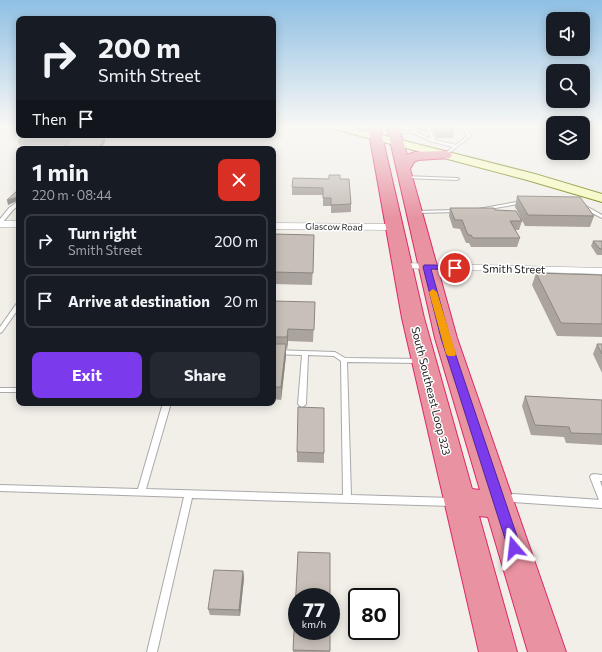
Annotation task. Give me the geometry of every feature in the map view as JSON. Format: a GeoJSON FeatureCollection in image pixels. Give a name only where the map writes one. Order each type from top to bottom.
{"type":"FeatureCollection","features":[{"type":"Feature","properties":{"kind":"highway","name":"South Southeast Loop 323"},"geometry":{"type":"LineString","coordinates":[[384,157],[405,220],[414,266],[423,361],[498,652]]}},
{"type":"Feature","properties":{"kind":"highway","name":"South Southeast Loop 323"},"geometry":{"type":"LineString","coordinates":[[402,157],[405,220]]}},
{"type":"Feature","properties":{"kind":"highway"},"geometry":{"type":"LineString","coordinates":[[404,173],[409,159],[412,157]]}},
{"type":"Feature","properties":{"kind":"highway","name":"South Southeast Loop 323"},"geometry":{"type":"LineString","coordinates":[[414,266],[446,338],[547,652]]}},
{"type":"Feature","properties":{"kind":"highway"},"geometry":{"type":"LineString","coordinates":[[460,502],[500,504]]}},
{"type":"Feature","properties":{"kind":"main road"},"geometry":{"type":"LineString","coordinates":[[473,157],[579,193],[602,198]]}},
{"type":"Feature","properties":{"kind":"street","name":"Glascow Road"},"geometry":{"type":"LineString","coordinates":[[276,226],[405,220]]}},
{"type":"Feature","properties":{"kind":"street"},"geometry":{"type":"LineString","coordinates":[[0,223],[16,224]]}},
{"type":"Feature","properties":{"kind":"street","name":"Smith Street"},"geometry":{"type":"LineString","coordinates":[[414,266],[602,271]]}},
{"type":"Feature","properties":{"kind":"lane"},"geometry":{"type":"LineString","coordinates":[[404,173],[457,179]]}},
{"type":"Feature","properties":{"kind":"lane"},"geometry":{"type":"LineString","coordinates":[[469,212],[513,203],[526,202]]}},
{"type":"Feature","properties":{"kind":"lane"},"geometry":{"type":"LineString","coordinates":[[0,223],[11,209],[16,205]]}},
{"type":"Feature","properties":{"kind":"lane"},"geometry":{"type":"LineString","coordinates":[[582,206],[602,217]]}},
{"type":"Feature","properties":{"kind":"lane"},"geometry":{"type":"LineString","coordinates":[[405,220],[462,211]]}},
{"type":"Feature","properties":{"kind":"lane"},"geometry":{"type":"LineString","coordinates":[[0,331],[16,308]]}},
{"type":"Feature","properties":{"kind":"lane"},"geometry":{"type":"LineString","coordinates":[[276,352],[334,354],[344,360],[423,361]]}},
{"type":"Feature","properties":{"kind":"lane"},"geometry":{"type":"LineString","coordinates":[[302,404],[305,353]]}},
{"type":"Feature","properties":{"kind":"lane"},"geometry":{"type":"LineString","coordinates":[[344,360],[347,498]]}},
{"type":"Feature","properties":{"kind":"lane"},"geometry":{"type":"LineString","coordinates":[[0,390],[16,390]]}},
{"type":"Feature","properties":{"kind":"lane"},"geometry":{"type":"LineString","coordinates":[[140,492],[166,406]]}},
{"type":"Feature","properties":{"kind":"lane"},"geometry":{"type":"LineString","coordinates":[[602,478],[594,477],[602,497]]}},
{"type":"Feature","properties":{"kind":"lane"},"geometry":{"type":"LineString","coordinates":[[0,488],[460,502]]}},
{"type":"Feature","properties":{"kind":"lane"},"geometry":{"type":"LineString","coordinates":[[152,652],[189,494]]}},
{"type":"Feature","properties":{"kind":"lane"},"geometry":{"type":"LineString","coordinates":[[500,504],[513,498],[602,504]]}},
{"type":"Feature","properties":{"kind":"building"},"geometry":{"type":"Polygon","coordinates":[[[329,175],[340,175],[340,179],[349,179],[351,204],[331,205],[331,198],[323,198],[323,188],[292,187],[293,178],[329,179],[329,175]]]}},
{"type":"Feature","properties":{"kind":"building"},"geometry":{"type":"Polygon","coordinates":[[[16,192],[16,198],[7,200],[16,192]]]}},
{"type":"Feature","properties":{"kind":"building"},"geometry":{"type":"Polygon","coordinates":[[[517,196],[580,197],[594,216],[528,215],[517,196]]]}},
{"type":"Feature","properties":{"kind":"building"},"geometry":{"type":"Polygon","coordinates":[[[450,208],[494,208],[495,210],[516,211],[522,221],[510,221],[520,238],[473,238],[471,235],[468,235],[462,220],[455,220],[450,208]]]}},
{"type":"Feature","properties":{"kind":"building"},"geometry":{"type":"Polygon","coordinates":[[[276,234],[314,235],[313,273],[276,272],[276,234]]]}},
{"type":"Feature","properties":{"kind":"building"},"geometry":{"type":"Polygon","coordinates":[[[593,241],[602,241],[602,249],[600,249],[593,241]]]}},
{"type":"Feature","properties":{"kind":"building"},"geometry":{"type":"Polygon","coordinates":[[[536,273],[602,275],[602,324],[561,323],[536,273]]]}},
{"type":"Feature","properties":{"kind":"building"},"geometry":{"type":"Polygon","coordinates":[[[276,301],[315,302],[314,330],[288,329],[287,337],[276,337],[276,301]]]}},
{"type":"Feature","properties":{"kind":"building"},"geometry":{"type":"Polygon","coordinates":[[[276,344],[286,344],[281,387],[276,387],[276,344]]]}},
{"type":"Feature","properties":{"kind":"building"},"geometry":{"type":"Polygon","coordinates":[[[597,344],[602,344],[602,354],[597,344]]]}},
{"type":"Feature","properties":{"kind":"building"},"geometry":{"type":"Polygon","coordinates":[[[525,396],[602,400],[602,434],[571,433],[569,427],[535,425],[525,396]]]}},
{"type":"Feature","properties":{"kind":"building"},"geometry":{"type":"Polygon","coordinates":[[[298,407],[324,408],[324,453],[297,452],[298,407]]]}},
{"type":"Feature","properties":{"kind":"building"},"geometry":{"type":"Polygon","coordinates":[[[298,552],[330,553],[330,588],[296,588],[298,552]]]}},
{"type":"Feature","properties":{"kind":"building"},"geometry":{"type":"Polygon","coordinates":[[[214,570],[243,571],[239,610],[208,609],[214,570]]]}},
{"type":"Feature","properties":{"kind":"building"},"geometry":{"type":"Polygon","coordinates":[[[294,640],[330,640],[330,651],[293,650],[294,640]]]}},
{"type":"Feature","properties":{"kind":"slow traffic"},"geometry":{"type":"LineString","coordinates":[[433,292],[451,354]]}},
{"type":"Feature","properties":{"kind":"route"},"geometry":{"type":"LineString","coordinates":[[455,268],[427,267],[446,338],[514,548]]}}]}
